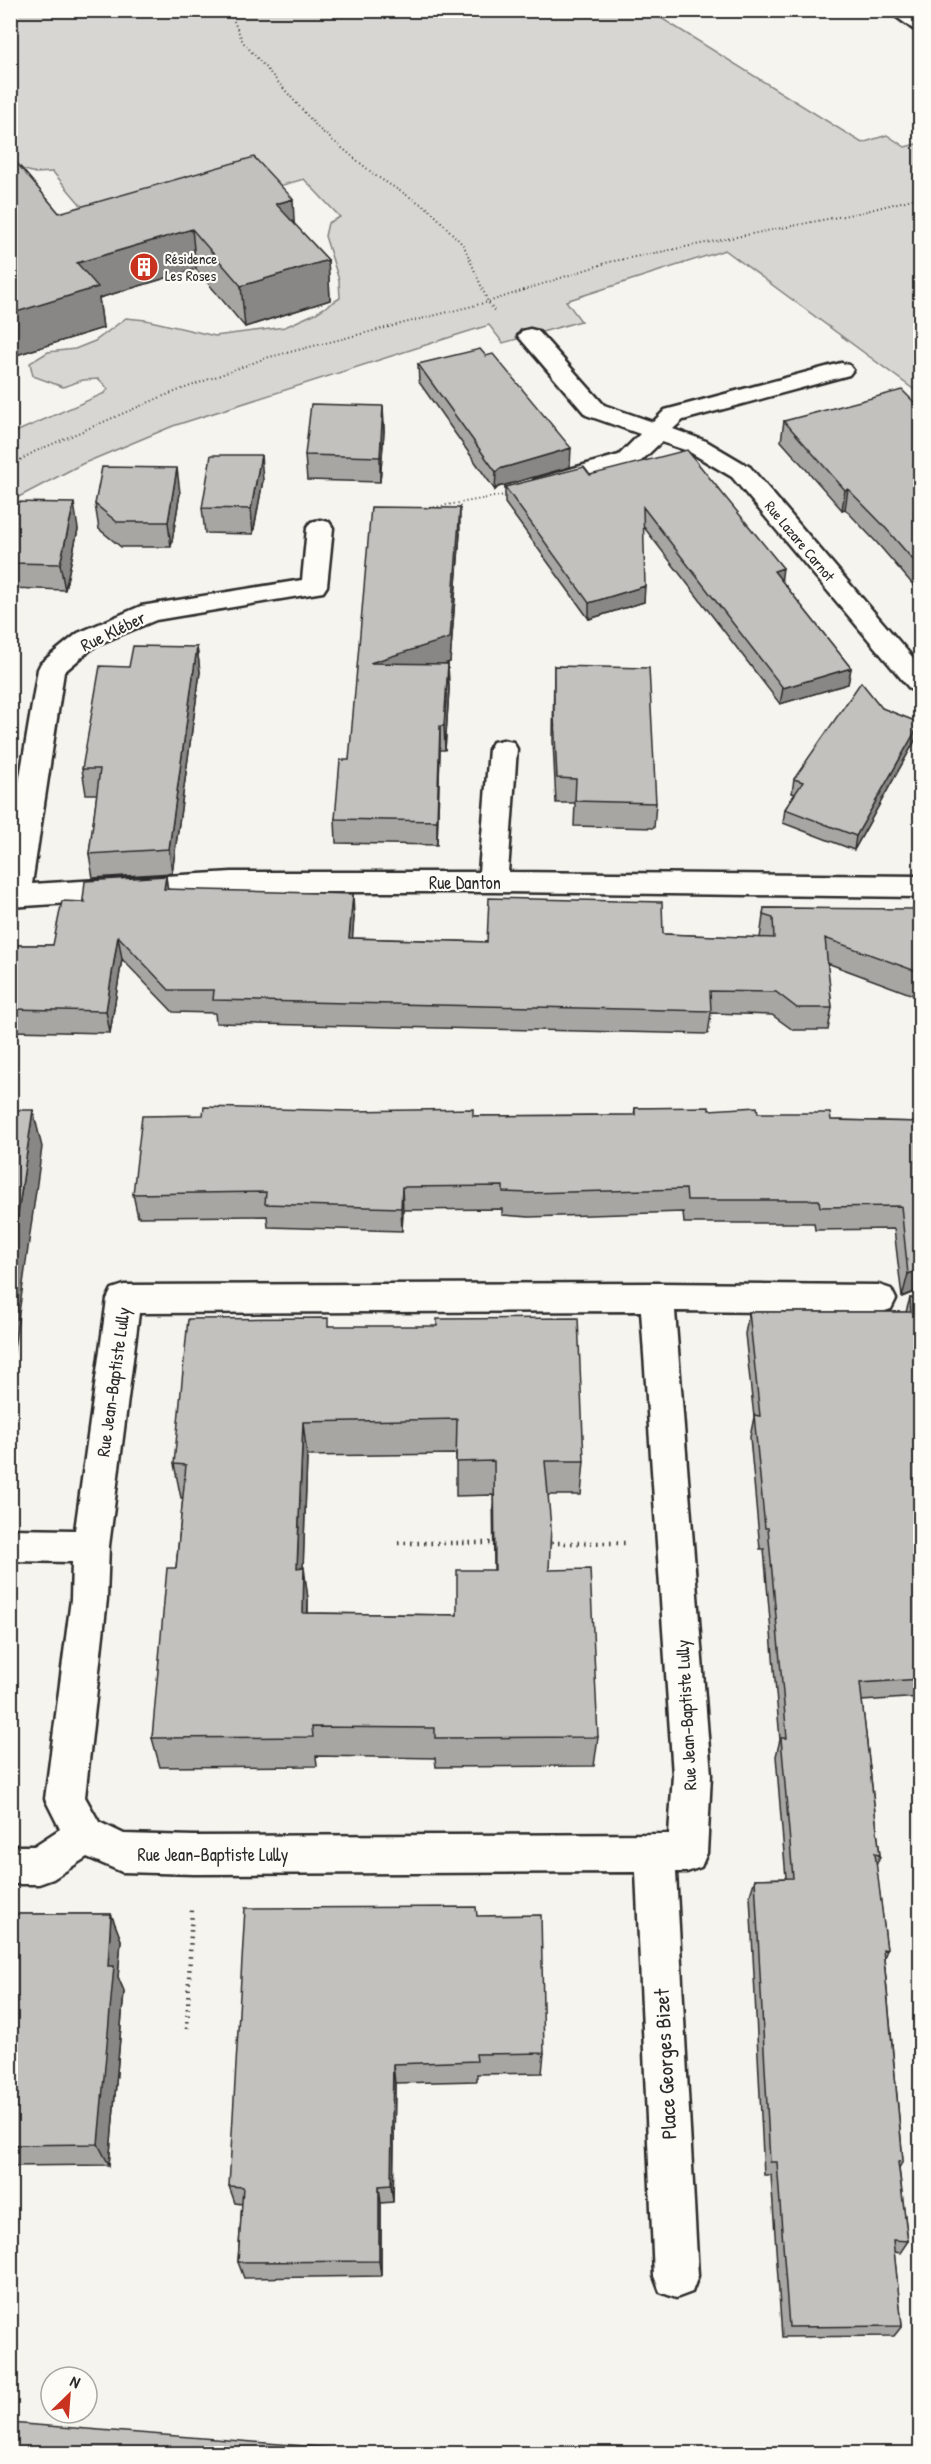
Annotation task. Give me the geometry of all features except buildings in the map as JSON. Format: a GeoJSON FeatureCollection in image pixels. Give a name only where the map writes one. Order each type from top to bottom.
{"type":"FeatureCollection","features":[{"type":"Feature","properties":{"kind":"street"},"geometry":{"type":"LineString","coordinates":[[897,10],[921,25]]}},
{"type":"Feature","properties":{"kind":"street","name":"Rue Lazare Carnot"},"geometry":{"type":"LineString","coordinates":[[530,336],[594,410],[697,446],[741,472],[921,683]]}},
{"type":"Feature","properties":{"kind":"street"},"geometry":{"type":"LineString","coordinates":[[508,494],[628,460],[655,431],[674,415],[841,370]]}},
{"type":"Feature","properties":{"kind":"street","name":"Rue Kléber"},"geometry":{"type":"LineString","coordinates":[[13,895],[51,669],[87,639],[150,612],[314,586],[320,528]]}},
{"type":"Feature","properties":{"kind":"street"},"geometry":{"type":"LineString","coordinates":[[493,882],[503,749]]}},
{"type":"Feature","properties":{"kind":"street","name":"Rue Danton"},"geometry":{"type":"LineString","coordinates":[[13,895],[232,882],[493,882],[921,887]]}},
{"type":"Feature","properties":{"kind":"street","name":"Rue Jean-Baptiste Lully"},"geometry":{"type":"LineString","coordinates":[[657,1297],[692,1775],[687,1853],[194,1855],[122,1853],[85,1836],[64,1799],[89,1599],[91,1546],[124,1299],[657,1297],[879,1299]]}},
{"type":"Feature","properties":{"kind":"street"},"geometry":{"type":"LineString","coordinates":[[10,1545],[91,1546]]}},
{"type":"Feature","properties":{"kind":"street"},"geometry":{"type":"LineString","coordinates":[[10,1865],[39,1865],[85,1836]]}},
{"type":"Feature","properties":{"kind":"street","name":"Place Georges Bizet"},"geometry":{"type":"LineString","coordinates":[[655,1853],[676,2276]]}},
{"type":"Feature","properties":{"kind":"path"},"geometry":{"type":"LineString","coordinates":[[230,10],[243,42],[319,129],[375,176],[429,209],[464,246],[488,302],[510,333],[530,336]]}},
{"type":"Feature","properties":{"kind":"path"},"geometry":{"type":"LineString","coordinates":[[10,466],[34,452],[151,401],[266,358],[488,302],[609,262],[862,212],[921,197]]}},
{"type":"Feature","properties":{"kind":"path"},"geometry":{"type":"LineString","coordinates":[[426,509],[508,494]]}},
{"type":"Feature","properties":{"kind":"path"},"geometry":{"type":"LineString","coordinates":[[398,1543],[502,1543]]}},
{"type":"Feature","properties":{"kind":"path"},"geometry":{"type":"LineString","coordinates":[[536,1543],[675,1543]]}},
{"type":"Feature","properties":{"kind":"path"},"geometry":{"type":"LineString","coordinates":[[187,2029],[194,1855]]}},
{"type":"Feature","properties":{"kind":"shaded area"},"geometry":{"type":"Polygon","coordinates":[[[11,11],[650,11],[862,143],[887,135],[905,147],[920,143],[920,394],[725,250],[566,301],[581,321],[503,343],[489,325],[457,335],[173,426],[82,464],[11,501],[11,434],[105,393],[108,389],[99,379],[83,380],[63,387],[33,376],[30,363],[48,352],[75,349],[95,341],[126,318],[146,320],[215,336],[285,327],[316,313],[340,298],[339,280],[325,236],[328,223],[340,217],[304,179],[215,204],[91,217],[53,172],[35,173],[11,166],[11,11]]]}},
{"type":"Feature","properties":{"kind":"place","name":"Résidence Les Roses"},"geometry":{"type":"Point","coordinates":[144,267]}}]}
